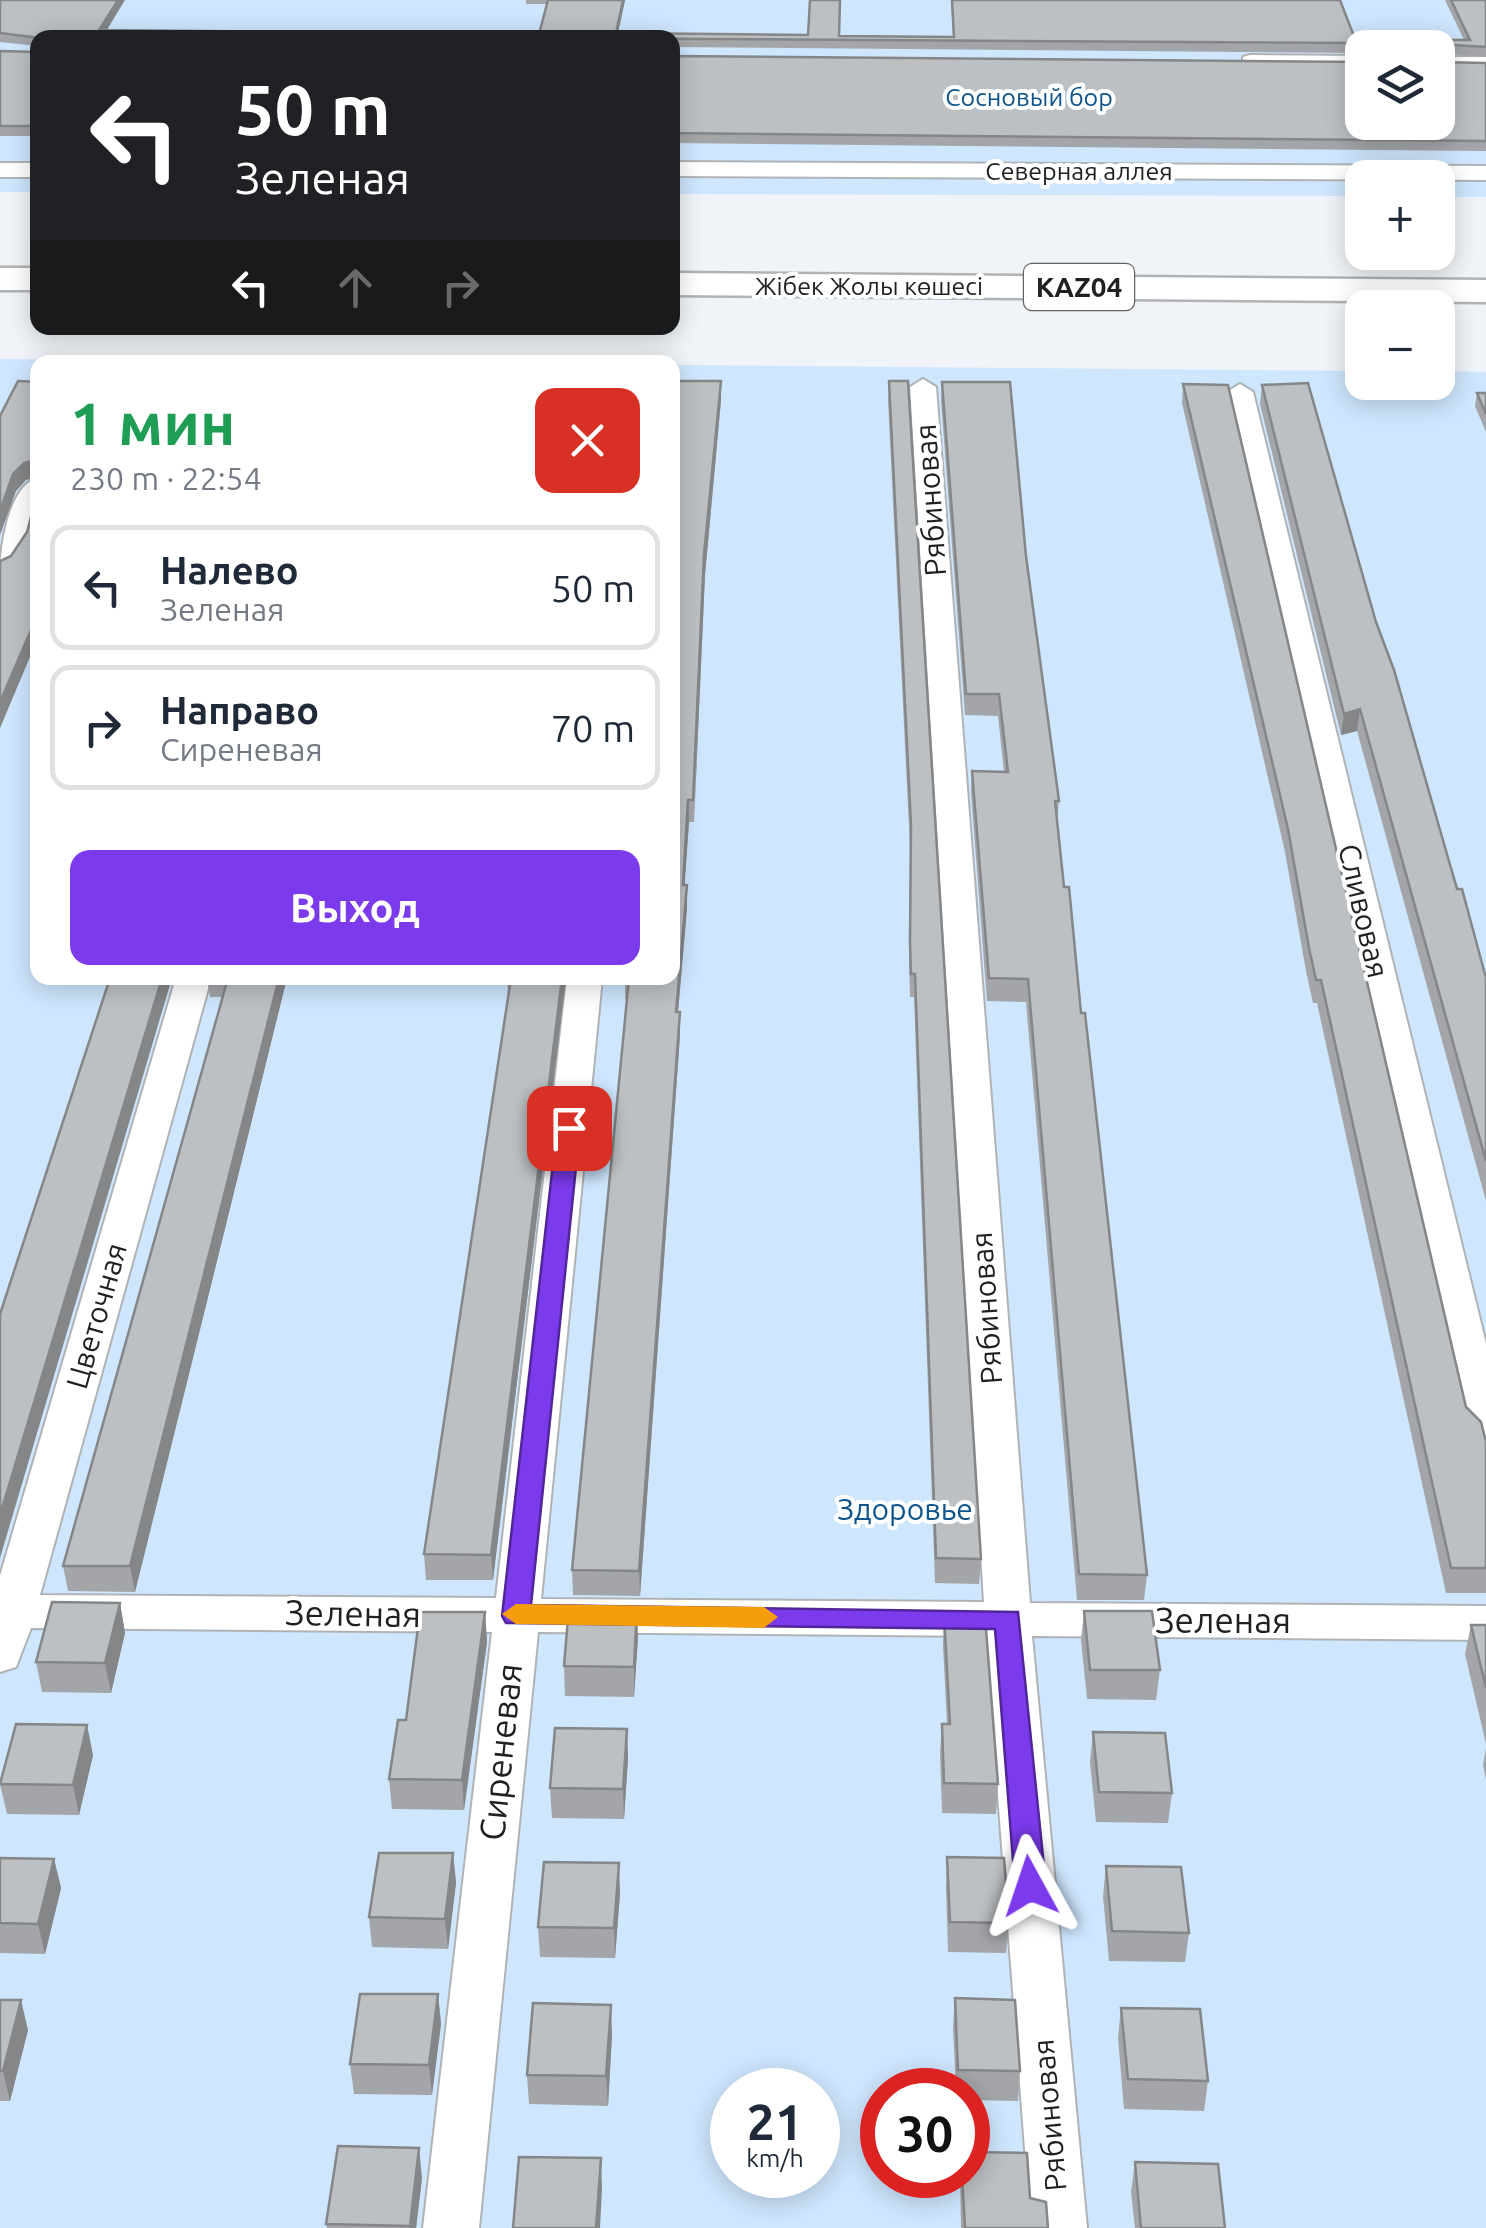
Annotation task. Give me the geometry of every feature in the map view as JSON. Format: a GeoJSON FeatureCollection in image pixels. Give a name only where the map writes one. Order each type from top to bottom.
{"type":"FeatureCollection","features":[{"type":"Feature","properties":{"kind":"highway"},"geometry":{"type":"LineString","coordinates":[[0,279],[30,279]]}},
{"type":"Feature","properties":{"kind":"highway","name":"Жібек Жолы көшесі"},"geometry":{"type":"LineString","coordinates":[[680,284],[1486,291]]}},
{"type":"Feature","properties":{"kind":"street"},"geometry":{"type":"LineString","coordinates":[[1224,61],[1345,62]]}},
{"type":"Feature","properties":{"kind":"street"},"geometry":{"type":"LineString","coordinates":[[1455,62],[1486,63]]}},
{"type":"Feature","properties":{"kind":"street","name":"Северная аллея"},"geometry":{"type":"LineString","coordinates":[[680,169],[1486,173]]}},
{"type":"Feature","properties":{"kind":"street"},"geometry":{"type":"LineString","coordinates":[[0,170],[30,170]]}},
{"type":"Feature","properties":{"kind":"street","name":"Рябиновая"},"geometry":{"type":"LineString","coordinates":[[923,387],[1008,1619],[1059,2228]]}},
{"type":"Feature","properties":{"kind":"street","name":"Сливовая"},"geometry":{"type":"LineString","coordinates":[[1240,392],[1486,1430]]}},
{"type":"Feature","properties":{"kind":"street"},"geometry":{"type":"LineString","coordinates":[[0,568],[30,503]]}},
{"type":"Feature","properties":{"kind":"street","name":"Цветочная"},"geometry":{"type":"LineString","coordinates":[[0,1655],[6,1611],[192,985]]}},
{"type":"Feature","properties":{"kind":"street","name":"Сиреневая"},"geometry":{"type":"LineString","coordinates":[[451,2228],[584,985]]}},
{"type":"Feature","properties":{"kind":"street","name":"Зеленая"},"geometry":{"type":"LineString","coordinates":[[6,1611],[1486,1624]]}},
{"type":"Feature","properties":{"kind":"green space","name":"Сосновый бор"},"geometry":{"type":"Polygon","coordinates":[[[0,0],[1486,0],[1486,197],[1455,197],[1455,160],[1345,160],[1345,196],[680,194],[680,30],[30,30],[30,192],[0,192],[0,0]]]}},
{"type":"Feature","properties":{"kind":"green space","name":"Здоровье"},"geometry":{"type":"Polygon","coordinates":[[[0,359],[30,359],[30,985],[680,985],[680,365],[1345,371],[1345,400],[1455,400],[1455,371],[1486,372],[1486,2228],[0,2228],[0,359]]]}},
{"type":"Feature","properties":{"kind":"building"},"geometry":{"type":"Polygon","coordinates":[[[0,0],[118,0],[99,30],[30,30],[30,37],[0,33],[0,0]]]}},
{"type":"Feature","properties":{"kind":"building"},"geometry":{"type":"Polygon","coordinates":[[[548,0],[623,0],[617,30],[540,30],[548,0]]]}},
{"type":"Feature","properties":{"kind":"building"},"geometry":{"type":"Polygon","coordinates":[[[810,0],[840,0],[839,36],[954,37],[952,0],[1340,0],[1352,30],[1345,30],[1345,43],[680,39],[680,34],[808,35],[810,0]]]}},
{"type":"Feature","properties":{"kind":"building"},"geometry":{"type":"Polygon","coordinates":[[[1451,0],[1486,0],[1486,47],[1455,45],[1455,40],[1470,40],[1451,0]]]}},
{"type":"Feature","properties":{"kind":"building"},"geometry":{"type":"Polygon","coordinates":[[[0,51],[30,52],[30,126],[0,126],[0,51]]]}},
{"type":"Feature","properties":{"kind":"building"},"geometry":{"type":"Polygon","coordinates":[[[680,56],[1345,62],[1345,140],[680,133],[680,56]]]}},
{"type":"Feature","properties":{"kind":"building"},"geometry":{"type":"Polygon","coordinates":[[[1455,62],[1486,63],[1486,141],[1384,140],[1455,140],[1455,62]]]}},
{"type":"Feature","properties":{"kind":"building"},"geometry":{"type":"Polygon","coordinates":[[[18,381],[30,382],[30,461],[13,474],[0,511],[0,416],[18,381]]]}},
{"type":"Feature","properties":{"kind":"building"},"geometry":{"type":"Polygon","coordinates":[[[680,381],[721,381],[704,554],[693,800],[688,800],[683,885],[687,885],[680,966],[680,381]]]}},
{"type":"Feature","properties":{"kind":"building"},"geometry":{"type":"Polygon","coordinates":[[[889,381],[908,381],[981,1559],[936,1558],[915,974],[911,974],[911,825],[889,381]]]}},
{"type":"Feature","properties":{"kind":"building"},"geometry":{"type":"Polygon","coordinates":[[[942,382],[1010,382],[1026,556],[1059,801],[1055,801],[1064,887],[1069,887],[1081,1013],[1085,1013],[1147,1575],[1079,1574],[1028,979],[989,978],[972,771],[1008,772],[999,694],[966,694],[942,382]]]}},
{"type":"Feature","properties":{"kind":"building"},"geometry":{"type":"Polygon","coordinates":[[[1308,383],[1376,622],[1394,670],[1457,889],[1462,889],[1486,978],[1486,1161],[1360,709],[1344,714],[1262,385],[1308,383]]]}},
{"type":"Feature","properties":{"kind":"building"},"geometry":{"type":"Polygon","coordinates":[[[1183,384],[1228,385],[1466,1407],[1481,1422],[1486,1442],[1486,1568],[1451,1568],[1321,980],[1316,980],[1288,829],[1183,384]]]}},
{"type":"Feature","properties":{"kind":"building"},"geometry":{"type":"Polygon","coordinates":[[[1477,393],[1486,393],[1486,414],[1477,393]]]}},
{"type":"Feature","properties":{"kind":"building"},"geometry":{"type":"Polygon","coordinates":[[[30,521],[30,633],[0,702],[0,561],[11,556],[30,521]]]}},
{"type":"Feature","properties":{"kind":"building"},"geometry":{"type":"Polygon","coordinates":[[[108,985],[160,985],[0,1515],[0,1314],[108,985]]]}},
{"type":"Feature","properties":{"kind":"building"},"geometry":{"type":"Polygon","coordinates":[[[226,985],[277,985],[130,1566],[63,1566],[226,985]]]}},
{"type":"Feature","properties":{"kind":"building"},"geometry":{"type":"Polygon","coordinates":[[[510,985],[561,985],[491,1555],[424,1554],[510,985]]]}},
{"type":"Feature","properties":{"kind":"building"},"geometry":{"type":"Polygon","coordinates":[[[628,985],[678,985],[676,1012],[680,1012],[639,1571],[572,1570],[628,985]]]}},
{"type":"Feature","properties":{"kind":"building"},"geometry":{"type":"Polygon","coordinates":[[[52,1602],[120,1603],[105,1663],[36,1662],[52,1602]]]}},
{"type":"Feature","properties":{"kind":"building"},"geometry":{"type":"Polygon","coordinates":[[[569,1606],[637,1607],[634,1667],[564,1666],[569,1606]]]}},
{"type":"Feature","properties":{"kind":"building"},"geometry":{"type":"Polygon","coordinates":[[[1084,1611],[1152,1611],[1160,1670],[1090,1670],[1084,1611]]]}},
{"type":"Feature","properties":{"kind":"building"},"geometry":{"type":"Polygon","coordinates":[[[420,1612],[485,1612],[462,1780],[389,1779],[398,1720],[406,1720],[420,1612]]]}},
{"type":"Feature","properties":{"kind":"building"},"geometry":{"type":"Polygon","coordinates":[[[944,1615],[985,1616],[998,1784],[944,1783],[942,1724],[950,1724],[944,1615]]]}},
{"type":"Feature","properties":{"kind":"building"},"geometry":{"type":"Polygon","coordinates":[[[1471,1625],[1486,1625],[1486,1688],[1471,1625]]]}},
{"type":"Feature","properties":{"kind":"building"},"geometry":{"type":"Polygon","coordinates":[[[16,1724],[87,1725],[73,1785],[0,1784],[16,1724]]]}},
{"type":"Feature","properties":{"kind":"building"},"geometry":{"type":"Polygon","coordinates":[[[555,1728],[627,1729],[623,1789],[550,1788],[555,1728]]]}},
{"type":"Feature","properties":{"kind":"building"},"geometry":{"type":"Polygon","coordinates":[[[1093,1732],[1165,1733],[1172,1793],[1099,1792],[1093,1732]]]}},
{"type":"Feature","properties":{"kind":"building"},"geometry":{"type":"Polygon","coordinates":[[[379,1853],[453,1853],[445,1919],[369,1917],[379,1853]]]}},
{"type":"Feature","properties":{"kind":"building"},"geometry":{"type":"Polygon","coordinates":[[[947,1857],[1004,1858],[1009,1923],[950,1922],[947,1857]]]}},
{"type":"Feature","properties":{"kind":"building"},"geometry":{"type":"Polygon","coordinates":[[[0,1858],[54,1859],[38,1924],[0,1923],[0,1858]]]}},
{"type":"Feature","properties":{"kind":"building"},"geometry":{"type":"Polygon","coordinates":[[[544,1862],[619,1863],[614,1928],[538,1927],[544,1862]]]}},
{"type":"Feature","properties":{"kind":"building"},"geometry":{"type":"Polygon","coordinates":[[[1106,1866],[1181,1867],[1189,1933],[1112,1931],[1106,1866]]]}},
{"type":"Feature","properties":{"kind":"building"},"geometry":{"type":"Polygon","coordinates":[[[360,1994],[438,1994],[429,2065],[350,2064],[360,1994]]]}},
{"type":"Feature","properties":{"kind":"building"},"geometry":{"type":"Polygon","coordinates":[[[955,1998],[1015,2000],[1020,2071],[958,2068],[955,1998]]]}},
{"type":"Feature","properties":{"kind":"building"},"geometry":{"type":"Polygon","coordinates":[[[0,2000],[21,2000],[3,2071],[0,2071],[0,2000]]]}},
{"type":"Feature","properties":{"kind":"building"},"geometry":{"type":"Polygon","coordinates":[[[533,2003],[611,2005],[606,2076],[527,2075],[533,2003]]]}},
{"type":"Feature","properties":{"kind":"building"},"geometry":{"type":"Polygon","coordinates":[[[1121,2008],[1200,2009],[1208,2081],[1128,2079],[1121,2008]]]}},
{"type":"Feature","properties":{"kind":"building"},"geometry":{"type":"Polygon","coordinates":[[[338,2146],[419,2148],[410,2226],[326,2224],[338,2146]]]}},
{"type":"Feature","properties":{"kind":"building"},"geometry":{"type":"Polygon","coordinates":[[[990,2152],[1027,2153],[1030,2198],[1046,2202],[1048,2228],[965,2228],[963,2198],[990,2198],[990,2152]]]}},
{"type":"Feature","properties":{"kind":"building"},"geometry":{"type":"Polygon","coordinates":[[[519,2157],[601,2158],[596,2228],[513,2228],[519,2157]]]}},
{"type":"Feature","properties":{"kind":"building"},"geometry":{"type":"Polygon","coordinates":[[[1135,2162],[1218,2164],[1225,2228],[1141,2228],[1135,2162]]]}},
{"type":"Feature","properties":{"kind":"slow traffic"},"geometry":{"type":"LineString","coordinates":[[516,1614],[764,1617]]}},
{"type":"Feature","properties":{"kind":"route"},"geometry":{"type":"LineString","coordinates":[[569,1128],[516,1616],[1008,1619],[1030,1886]]}}]}
